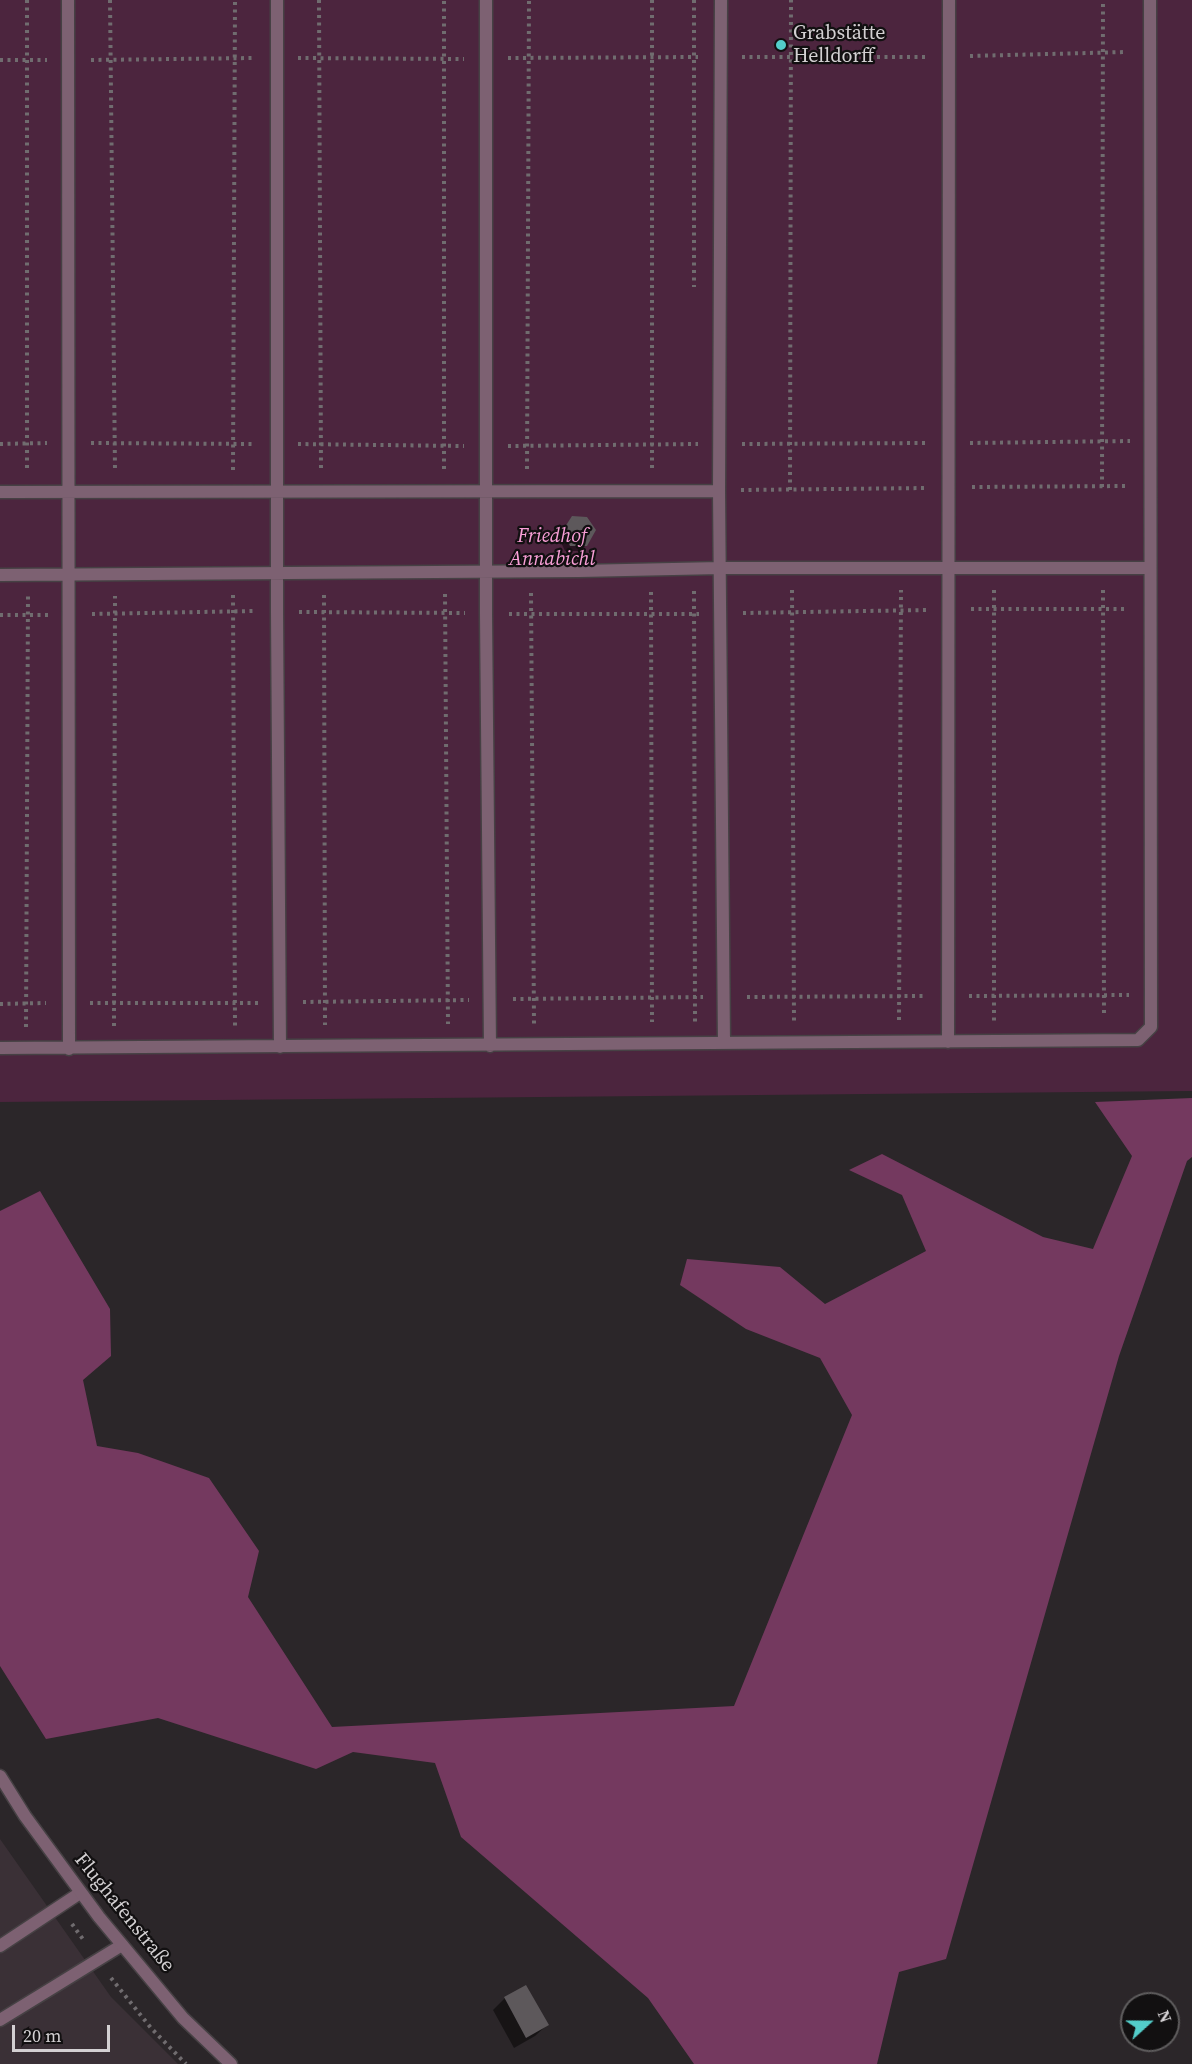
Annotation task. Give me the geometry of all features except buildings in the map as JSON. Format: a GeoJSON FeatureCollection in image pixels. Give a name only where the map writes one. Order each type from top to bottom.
{"type":"FeatureCollection","features":[{"type":"Feature","properties":{"kind":"street"},"geometry":{"type":"LineString","coordinates":[[68,0],[69,1049]]}},
{"type":"Feature","properties":{"kind":"street"},"geometry":{"type":"LineString","coordinates":[[277,0],[280,1047]]}},
{"type":"Feature","properties":{"kind":"street"},"geometry":{"type":"LineString","coordinates":[[486,0],[486,614],[490,1046]]}},
{"type":"Feature","properties":{"kind":"street"},"geometry":{"type":"LineString","coordinates":[[721,0],[719,614],[724,1043]]}},
{"type":"Feature","properties":{"kind":"street"},"geometry":{"type":"LineString","coordinates":[[948,1042],[949,0]]}},
{"type":"Feature","properties":{"kind":"street"},"geometry":{"type":"LineString","coordinates":[[0,1048],[1138,1040],[1151,1027],[1150,0]]}},
{"type":"Feature","properties":{"kind":"street"},"geometry":{"type":"LineString","coordinates":[[0,492],[719,491]]}},
{"type":"Feature","properties":{"kind":"street"},"geometry":{"type":"LineString","coordinates":[[0,574],[720,568],[1150,568]]}},
{"type":"Feature","properties":{"kind":"street","name":"Flughafenstraße"},"geometry":{"type":"LineString","coordinates":[[0,1776],[25,1816],[80,1893],[183,2018],[231,2064]]}},
{"type":"Feature","properties":{"kind":"street"},"geometry":{"type":"LineString","coordinates":[[0,1946],[80,1893]]}},
{"type":"Feature","properties":{"kind":"street"},"geometry":{"type":"LineString","coordinates":[[0,2020],[122,1945]]}},
{"type":"Feature","properties":{"kind":"path"},"geometry":{"type":"LineString","coordinates":[[27,0],[27,493]]}},
{"type":"Feature","properties":{"kind":"path"},"geometry":{"type":"LineString","coordinates":[[110,0],[115,492]]}},
{"type":"Feature","properties":{"kind":"path"},"geometry":{"type":"LineString","coordinates":[[233,491],[235,0]]}},
{"type":"Feature","properties":{"kind":"path"},"geometry":{"type":"LineString","coordinates":[[319,0],[321,491]]}},
{"type":"Feature","properties":{"kind":"path"},"geometry":{"type":"LineString","coordinates":[[444,0],[444,491]]}},
{"type":"Feature","properties":{"kind":"path"},"geometry":{"type":"LineString","coordinates":[[526,490],[529,0]]}},
{"type":"Feature","properties":{"kind":"path"},"geometry":{"type":"LineString","coordinates":[[652,0],[652,490]]}},
{"type":"Feature","properties":{"kind":"path"},"geometry":{"type":"LineString","coordinates":[[790,490],[791,0]]}},
{"type":"Feature","properties":{"kind":"path"},"geometry":{"type":"LineString","coordinates":[[1102,487],[1103,0]]}},
{"type":"Feature","properties":{"kind":"path"},"geometry":{"type":"LineString","coordinates":[[0,60],[948,57],[1150,52]]}},
{"type":"Feature","properties":{"kind":"path"},"geometry":{"type":"LineString","coordinates":[[0,444],[233,443],[527,446],[1150,441]]}},
{"type":"Feature","properties":{"kind":"path"},"geometry":{"type":"LineString","coordinates":[[792,568],[795,1042]]}},
{"type":"Feature","properties":{"kind":"path"},"geometry":{"type":"LineString","coordinates":[[899,1042],[902,568]]}},
{"type":"Feature","properties":{"kind":"path"},"geometry":{"type":"LineString","coordinates":[[994,568],[994,1042]]}},
{"type":"Feature","properties":{"kind":"path"},"geometry":{"type":"LineString","coordinates":[[1103,568],[1104,1041]]}},
{"type":"Feature","properties":{"kind":"path"},"geometry":{"type":"LineString","coordinates":[[651,569],[651,1044]]}},
{"type":"Feature","properties":{"kind":"path"},"geometry":{"type":"LineString","coordinates":[[531,571],[534,1046]]}},
{"type":"Feature","properties":{"kind":"path"},"geometry":{"type":"LineString","coordinates":[[445,572],[448,1046]]}},
{"type":"Feature","properties":{"kind":"path"},"geometry":{"type":"LineString","coordinates":[[233,573],[235,1048]]}},
{"type":"Feature","properties":{"kind":"path"},"geometry":{"type":"LineString","coordinates":[[324,573],[325,1047]]}},
{"type":"Feature","properties":{"kind":"path"},"geometry":{"type":"LineString","coordinates":[[25,1048],[28,574]]}},
{"type":"Feature","properties":{"kind":"path"},"geometry":{"type":"LineString","coordinates":[[114,1048],[116,574]]}},
{"type":"Feature","properties":{"kind":"path"},"geometry":{"type":"LineString","coordinates":[[0,615],[233,611],[719,614],[947,609],[1150,609]]}},
{"type":"Feature","properties":{"kind":"path"},"geometry":{"type":"LineString","coordinates":[[0,1004],[1151,995]]}},
{"type":"Feature","properties":{"kind":"shaded area"},"geometry":{"type":"Polygon","coordinates":[[[1192,1098],[1192,1157],[1187,1161],[1119,1356],[946,1959],[899,1972],[877,2064],[694,2064],[648,1998],[461,1837],[435,1763],[353,1752],[316,1769],[158,1718],[46,1739],[0,1666],[0,1211],[40,1191],[110,1309],[111,1356],[83,1380],[97,1446],[138,1453],[209,1478],[259,1551],[248,1597],[332,1727],[734,1706],[852,1415],[820,1358],[746,1329],[680,1285],[687,1259],[780,1267],[825,1304],[926,1251],[902,1195],[849,1170],[882,1154],[1043,1237],[1093,1249],[1132,1156],[1095,1102],[1192,1098]]]}},
{"type":"Feature","properties":{"kind":"shaded area"},"geometry":{"type":"Polygon","coordinates":[[[0,1839],[111,1997],[178,2064],[0,2064],[0,1839]]]}},
{"type":"Feature","properties":{"kind":"green space","name":"Friedhof Annabichl"},"geometry":{"type":"Polygon","coordinates":[[[0,0],[1192,0],[1192,1091],[0,1102],[0,0]]]}},
{"type":"Feature","properties":{"kind":"place","name":"Grabstätte Helldorff"},"geometry":{"type":"Point","coordinates":[781,45]}}]}
